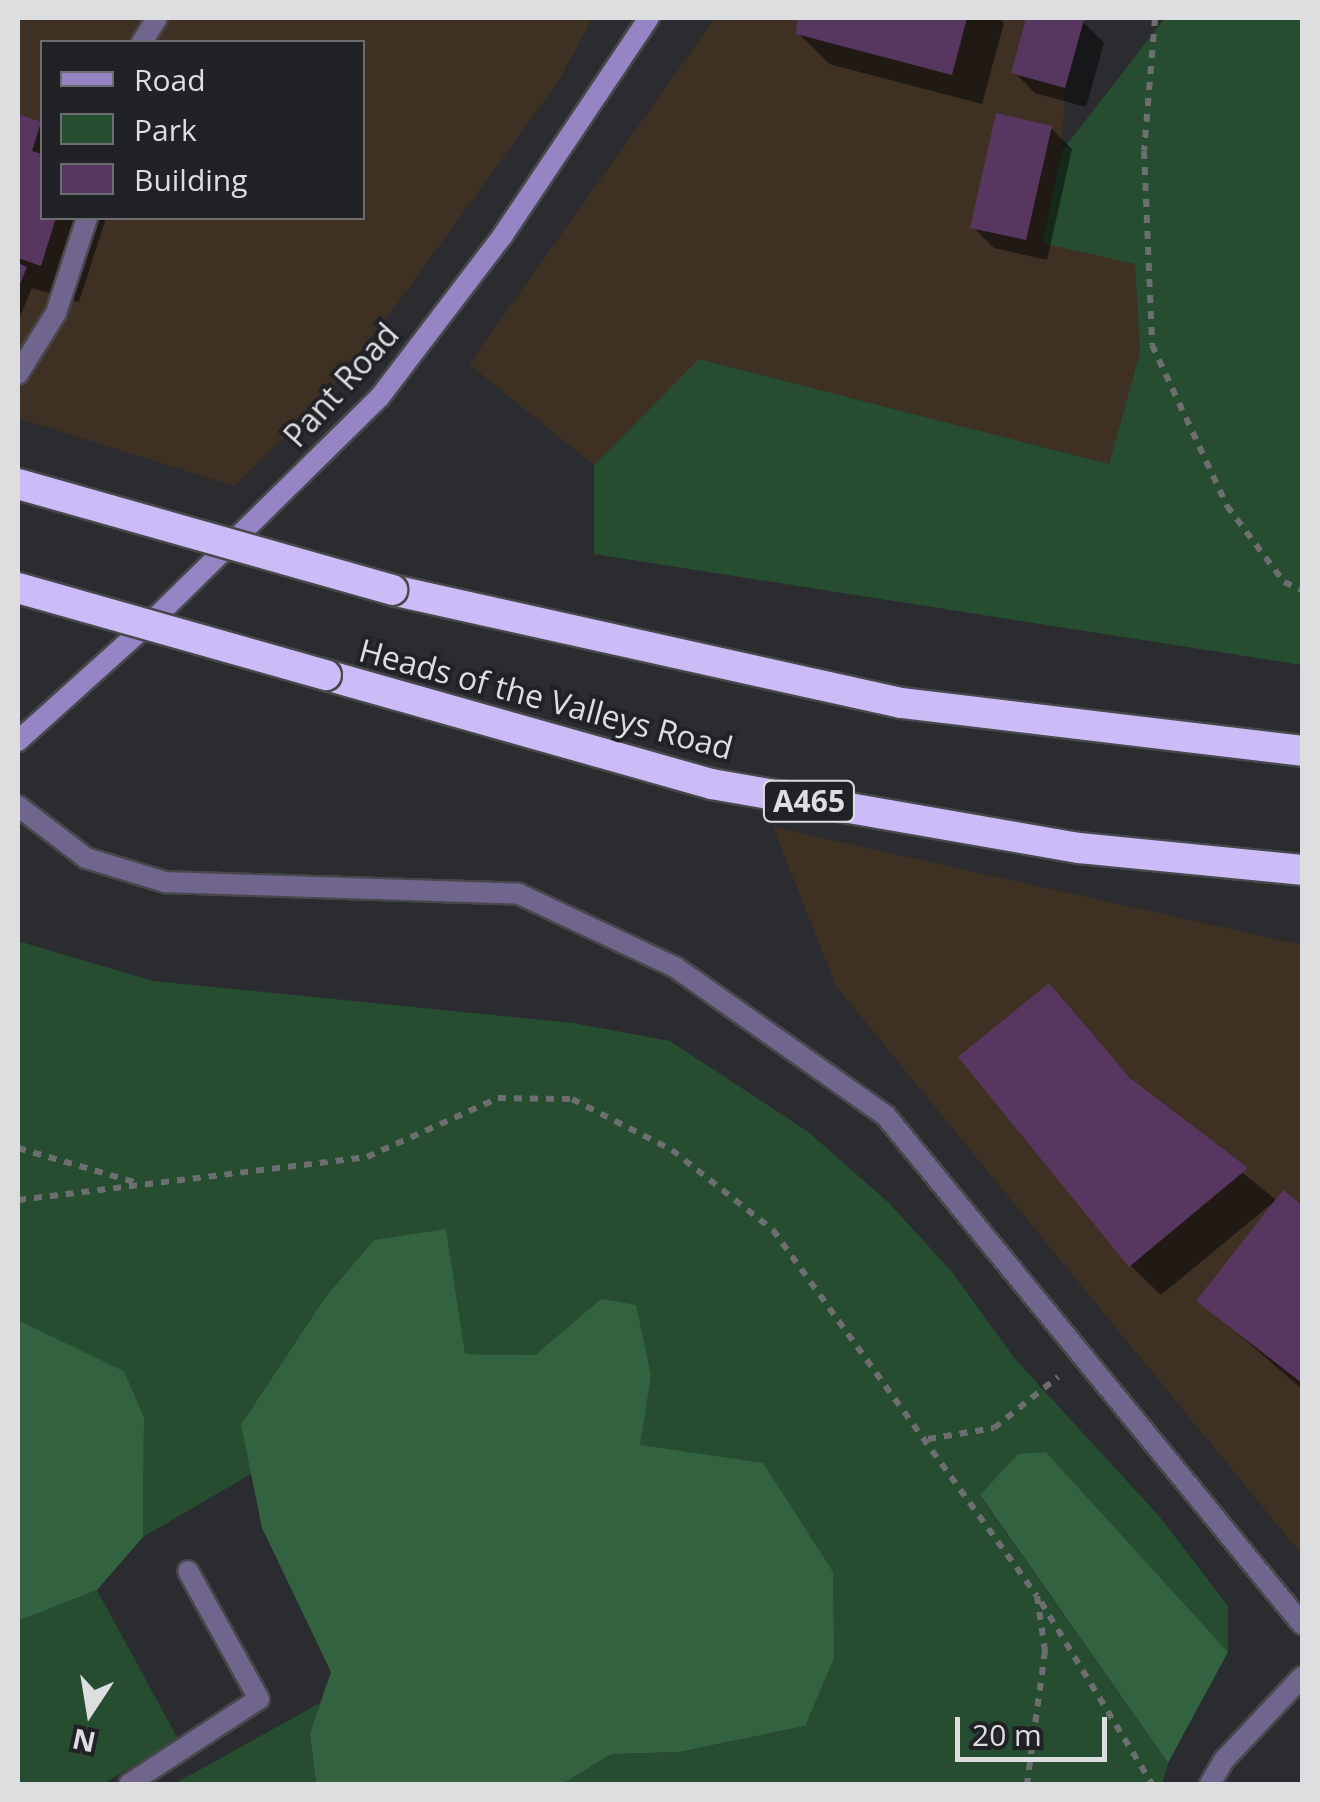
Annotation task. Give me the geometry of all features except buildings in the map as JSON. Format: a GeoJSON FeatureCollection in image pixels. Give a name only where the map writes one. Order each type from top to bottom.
{"type":"FeatureCollection","features":[{"type":"Feature","properties":{"kind":"highway","name":"Heads of the Valleys Road"},"geometry":{"type":"LineString","coordinates":[[18,484],[392,590],[900,703],[1302,751]]}},
{"type":"Feature","properties":{"kind":"highway","name":"Heads of the Valleys Road"},"geometry":{"type":"LineString","coordinates":[[18,588],[712,784],[1079,848],[1302,870]]}},
{"type":"Feature","properties":{"kind":"street"},"geometry":{"type":"LineString","coordinates":[[143,40],[156,18]]}},
{"type":"Feature","properties":{"kind":"street","name":"Pant Road"},"geometry":{"type":"LineString","coordinates":[[18,741],[158,615],[378,398],[524,205],[649,18]]}},
{"type":"Feature","properties":{"kind":"street"},"geometry":{"type":"LineString","coordinates":[[18,374],[56,313],[86,220]]}},
{"type":"Feature","properties":{"kind":"street"},"geometry":{"type":"LineString","coordinates":[[18,806],[86,858],[165,882],[519,894],[675,967],[886,1116],[1087,1354],[1302,1624]]}},
{"type":"Feature","properties":{"kind":"street"},"geometry":{"type":"LineString","coordinates":[[129,1784],[259,1699],[188,1571]]}},
{"type":"Feature","properties":{"kind":"street"},"geometry":{"type":"LineString","coordinates":[[1210,1784],[1224,1760],[1302,1677]]}},
{"type":"Feature","properties":{"kind":"path"},"geometry":{"type":"LineString","coordinates":[[1155,18],[1144,151],[1152,346],[1227,506],[1284,582],[1302,590]]}},
{"type":"Feature","properties":{"kind":"path"},"geometry":{"type":"LineString","coordinates":[[18,1200],[366,1157],[498,1098],[572,1099],[672,1150],[773,1230],[928,1439],[1037,1596],[1152,1784]]}},
{"type":"Feature","properties":{"kind":"path"},"geometry":{"type":"LineString","coordinates":[[18,1148],[144,1185]]}},
{"type":"Feature","properties":{"kind":"path"},"geometry":{"type":"LineString","coordinates":[[928,1439],[994,1428],[1087,1354]]}},
{"type":"Feature","properties":{"kind":"path"},"geometry":{"type":"LineString","coordinates":[[1026,1784],[1044,1651],[1037,1596]]}},
{"type":"Feature","properties":{"kind":"shaded area"},"geometry":{"type":"Polygon","coordinates":[[[18,18],[592,18],[560,79],[400,300],[321,402],[234,486],[18,418],[18,18]]]}},
{"type":"Feature","properties":{"kind":"shaded area"},"geometry":{"type":"Polygon","coordinates":[[[715,18],[1084,20],[1065,88],[1062,151],[1042,242],[1135,263],[1140,352],[1109,464],[699,359],[594,465],[469,364],[715,18]]]}},
{"type":"Feature","properties":{"kind":"shaded area"},"geometry":{"type":"Polygon","coordinates":[[[773,827],[1302,945],[1302,1555],[836,986],[773,827]]]}},
{"type":"Feature","properties":{"kind":"green space"},"geometry":{"type":"Polygon","coordinates":[[[1165,18],[1302,18],[1302,665],[594,554],[594,465],[699,359],[1109,464],[1140,352],[1135,264],[1042,243],[1062,151],[1165,18]]]}},
{"type":"Feature","properties":{"kind":"green space"},"geometry":{"type":"Polygon","coordinates":[[[18,941],[153,981],[573,1023],[670,1041],[807,1131],[888,1202],[952,1272],[1015,1359],[1159,1516],[1228,1606],[1228,1652],[1046,1452],[980,1496],[1168,1763],[1162,1784],[562,1784],[612,1754],[679,1752],[805,1726],[639,1446],[651,1376],[601,1300],[535,1355],[464,1354],[446,1229],[242,1424],[251,1474],[143,1537],[144,1417],[124,1371],[18,1320],[18,941]]]}},
{"type":"Feature","properties":{"kind":"green space"},"geometry":{"type":"Polygon","coordinates":[[[446,1229],[465,1354],[535,1355],[601,1299],[636,1305],[651,1376],[640,1445],[763,1463],[833,1572],[834,1658],[805,1726],[679,1752],[612,1754],[562,1784],[316,1784],[310,1733],[331,1672],[262,1528],[241,1425],[325,1298],[374,1240],[446,1229]]]}},
{"type":"Feature","properties":{"kind":"green space"},"geometry":{"type":"Polygon","coordinates":[[[18,1320],[124,1371],[144,1417],[143,1537],[97,1590],[18,1621],[18,1320]]]}},
{"type":"Feature","properties":{"kind":"green space"},"geometry":{"type":"Polygon","coordinates":[[[1046,1452],[1228,1652],[1168,1763],[980,1495],[1018,1454],[1046,1452]]]}},
{"type":"Feature","properties":{"kind":"green space"},"geometry":{"type":"Polygon","coordinates":[[[97,1590],[178,1739],[103,1784],[18,1784],[18,1621],[97,1590]]]}},
{"type":"Feature","properties":{"kind":"green space"},"geometry":{"type":"Polygon","coordinates":[[[320,1703],[310,1733],[316,1784],[174,1784],[320,1703]]]}}]}
